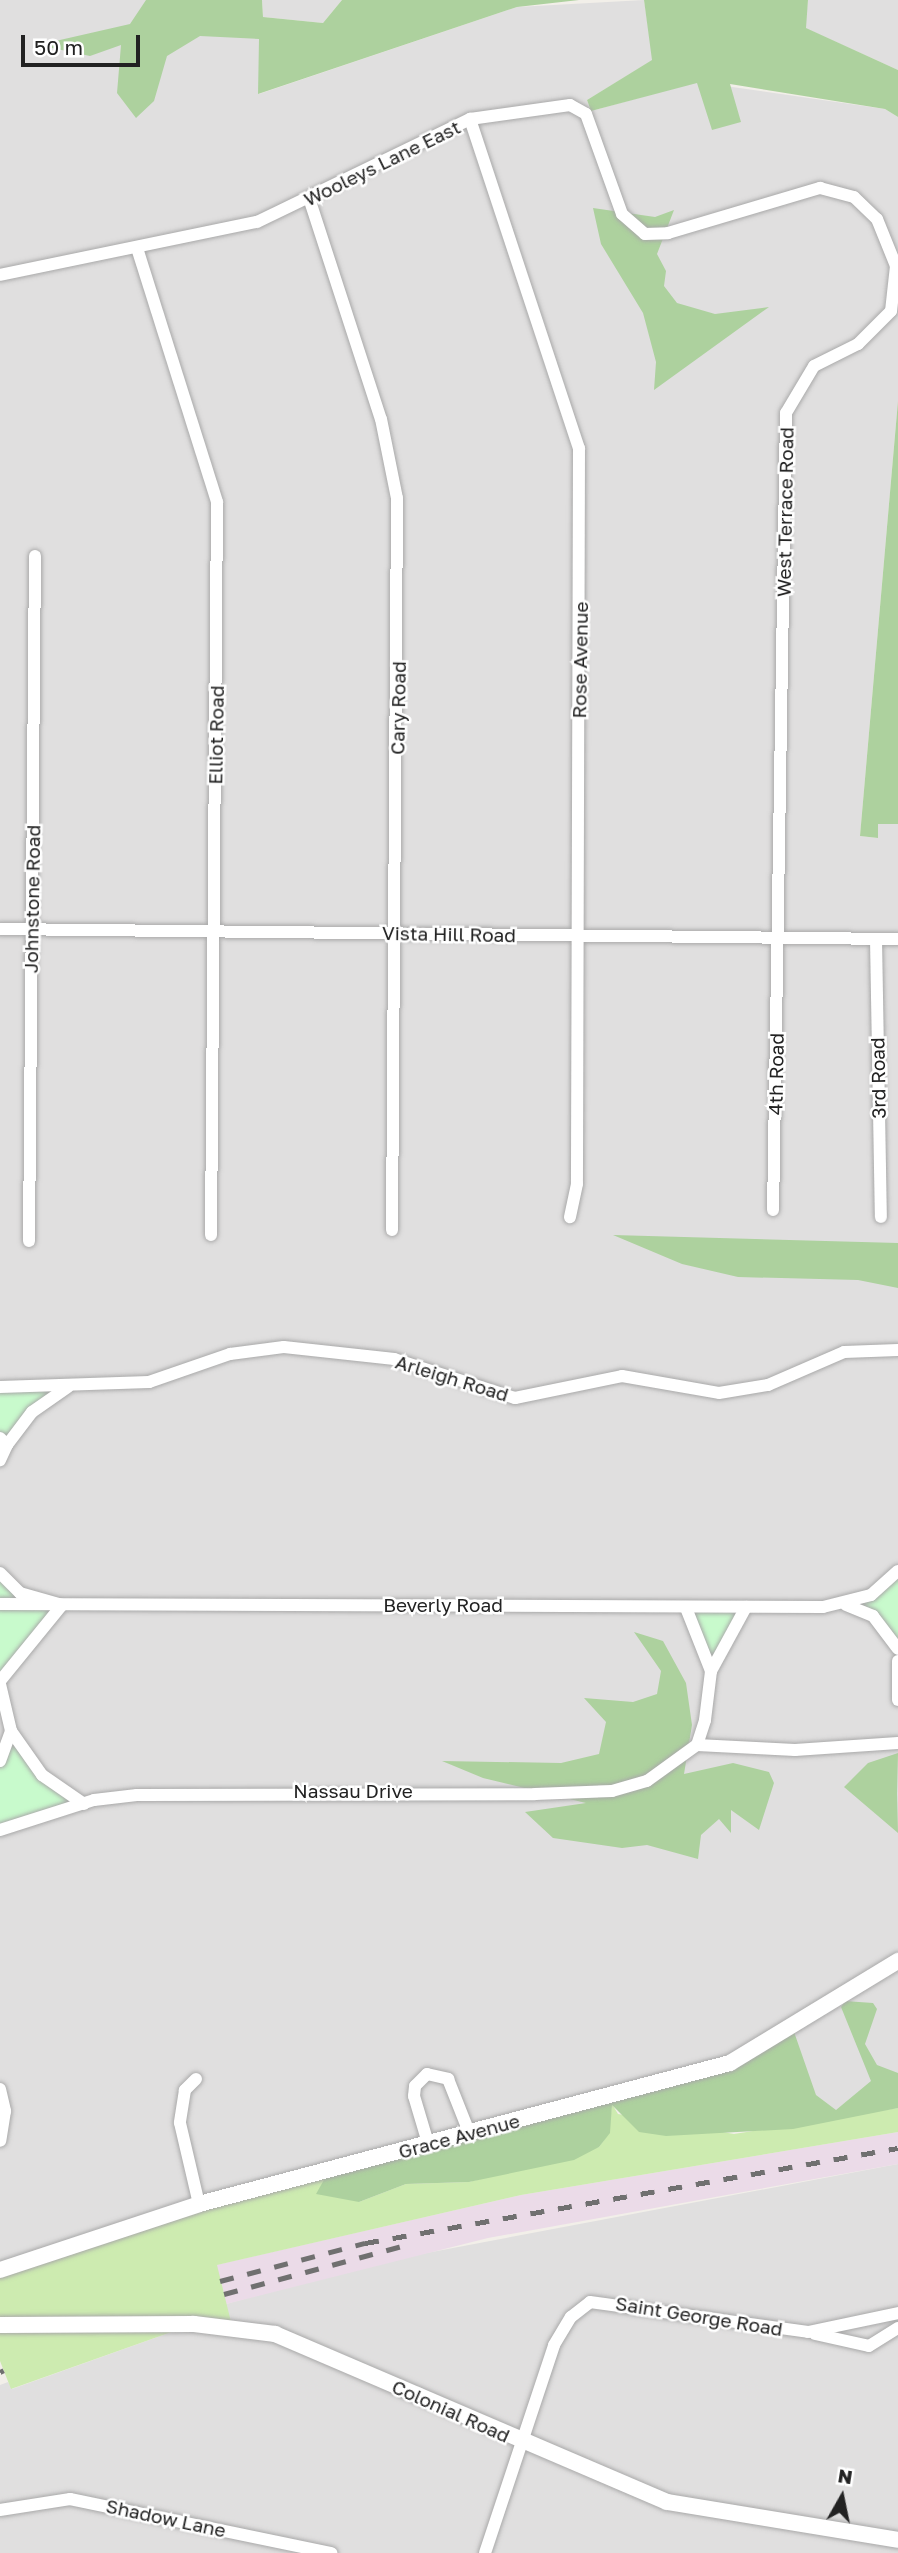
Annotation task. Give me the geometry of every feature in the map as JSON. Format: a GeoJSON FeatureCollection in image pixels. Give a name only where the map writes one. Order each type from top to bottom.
{"type":"FeatureCollection","features":[{"type":"Feature","properties":{"kind":"street","name":"Wooleys Lane East"},"geometry":{"type":"LineString","coordinates":[[0,275],[257,222],[470,119],[580,108],[630,225],[645,234],[690,226]]}},
{"type":"Feature","properties":{"kind":"street","name":"Rose Avenue"},"geometry":{"type":"LineString","coordinates":[[470,119],[579,448],[577,1188],[570,1217]]}},
{"type":"Feature","properties":{"kind":"street","name":"West Terrace Road"},"geometry":{"type":"LineString","coordinates":[[690,226],[798,191],[837,190],[877,219],[896,266],[891,311],[876,331],[814,366],[786,413],[778,938]]}},
{"type":"Feature","properties":{"kind":"street","name":"Cary Road"},"geometry":{"type":"LineString","coordinates":[[309,198],[380,419],[397,498],[392,1230]]}},
{"type":"Feature","properties":{"kind":"street","name":"Elliot Road"},"geometry":{"type":"LineString","coordinates":[[137,248],[217,502],[211,1235]]}},
{"type":"Feature","properties":{"kind":"street","name":"Johnstone Road"},"geometry":{"type":"LineString","coordinates":[[29,1241],[35,556]]}},
{"type":"Feature","properties":{"kind":"street","name":"Vista Hill Road"},"geometry":{"type":"LineString","coordinates":[[0,929],[898,939]]}},
{"type":"Feature","properties":{"kind":"street","name":"4th Road"},"geometry":{"type":"LineString","coordinates":[[773,1209],[778,938]]}},
{"type":"Feature","properties":{"kind":"street","name":"3rd Road"},"geometry":{"type":"LineString","coordinates":[[876,939],[881,1217]]}},
{"type":"Feature","properties":{"kind":"street","name":"Arleigh Road"},"geometry":{"type":"LineString","coordinates":[[0,1387],[68,1388],[149,1382],[230,1354],[284,1347],[394,1359],[515,1398],[622,1376],[719,1393],[768,1385],[844,1352],[898,1350]]}},
{"type":"Feature","properties":{"kind":"street"},"geometry":{"type":"LineString","coordinates":[[0,1460],[4,1441],[32,1412],[68,1388]]}},
{"type":"Feature","properties":{"kind":"street","name":"Beverly Road"},"geometry":{"type":"LineString","coordinates":[[0,1604],[686,1608],[846,1605],[882,1587],[898,1571]]}},
{"type":"Feature","properties":{"kind":"street"},"geometry":{"type":"LineString","coordinates":[[0,1573],[20,1592],[62,1605],[0,1682],[11,1731],[41,1775],[83,1804]]}},
{"type":"Feature","properties":{"kind":"street"},"geometry":{"type":"LineString","coordinates":[[846,1605],[873,1616],[898,1649]]}},
{"type":"Feature","properties":{"kind":"street"},"geometry":{"type":"LineString","coordinates":[[746,1607],[711,1671],[696,1745],[795,1750],[898,1743]]}},
{"type":"Feature","properties":{"kind":"street"},"geometry":{"type":"LineString","coordinates":[[686,1608],[711,1671]]}},
{"type":"Feature","properties":{"kind":"street"},"geometry":{"type":"LineString","coordinates":[[898,1661],[898,1700]]}},
{"type":"Feature","properties":{"kind":"street"},"geometry":{"type":"LineString","coordinates":[[0,1761],[11,1731]]}},
{"type":"Feature","properties":{"kind":"street","name":"Nassau Drive"},"geometry":{"type":"LineString","coordinates":[[0,1829],[83,1804],[208,1790],[612,1791],[647,1781],[696,1745]]}},
{"type":"Feature","properties":{"kind":"street","name":"Grace Avenue"},"geometry":{"type":"LineString","coordinates":[[0,2270],[199,2204],[730,2063],[898,1961]]}},
{"type":"Feature","properties":{"kind":"street"},"geometry":{"type":"LineString","coordinates":[[428,2143],[414,2096],[427,2074],[448,2079],[469,2132]]}},
{"type":"Feature","properties":{"kind":"street"},"geometry":{"type":"LineString","coordinates":[[196,2079],[185,2090],[180,2123],[199,2204]]}},
{"type":"Feature","properties":{"kind":"street"},"geometry":{"type":"LineString","coordinates":[[0,2089],[5,2111],[0,2141]]}},
{"type":"Feature","properties":{"kind":"street","name":"Saint George Road"},"geometry":{"type":"LineString","coordinates":[[520,2442],[554,2345],[570,2317],[590,2302],[808,2332],[869,2346],[898,2328]]}},
{"type":"Feature","properties":{"kind":"street","name":"Saint George Road"},"geometry":{"type":"LineString","coordinates":[[808,2332],[898,2313]]}},
{"type":"Feature","properties":{"kind":"street","name":"Colonial Road"},"geometry":{"type":"LineString","coordinates":[[0,2325],[194,2324],[275,2334],[520,2442],[667,2501],[898,2540]]}},
{"type":"Feature","properties":{"kind":"street"},"geometry":{"type":"LineString","coordinates":[[485,2553],[520,2442]]}},
{"type":"Feature","properties":{"kind":"street","name":"Shadow Lane"},"geometry":{"type":"LineString","coordinates":[[0,2510],[70,2499],[331,2553]]}},
{"type":"Feature","properties":{"kind":"shaded area"},"geometry":{"type":"Polygon","coordinates":[[[0,0],[151,0],[259,39],[259,94],[517,7],[644,0],[653,60],[587,100],[591,111],[697,82],[885,109],[898,117],[898,401],[860,836],[878,838],[878,824],[898,824],[898,2108],[825,2122],[730,2063],[0,2270],[0,0]]]}},
{"type":"Feature","properties":{"kind":"shaded area"},"geometry":{"type":"Polygon","coordinates":[[[262,0],[342,0],[323,23],[263,17],[262,0]]]}},
{"type":"Feature","properties":{"kind":"shaded area"},"geometry":{"type":"Polygon","coordinates":[[[808,0],[898,0],[898,70],[805,28],[808,0]]]}},
{"type":"Feature","properties":{"kind":"shaded area"},"geometry":{"type":"Polygon","coordinates":[[[898,2132],[898,2164],[488,2238],[226,2304],[216,2265],[521,2195],[898,2132]]]}},
{"type":"Feature","properties":{"kind":"shaded area"},"geometry":{"type":"Polygon","coordinates":[[[898,2164],[898,2553],[0,2553],[0,2385],[8,2382],[12,2389],[194,2324],[231,2326],[226,2304],[384,2261],[898,2164]]]}},
{"type":"Feature","properties":{"kind":"green space"},"geometry":{"type":"Polygon","coordinates":[[[146,0],[262,0],[263,17],[323,23],[342,0],[579,0],[517,7],[258,94],[259,39],[200,36],[167,56],[154,101],[136,118],[117,93],[121,45],[90,56],[38,45],[130,24],[146,0]]]}},
{"type":"Feature","properties":{"kind":"green space"},"geometry":{"type":"Polygon","coordinates":[[[644,0],[808,0],[806,28],[898,70],[898,117],[885,109],[730,84],[741,122],[712,130],[697,83],[591,111],[587,100],[652,60],[644,0]]]}},
{"type":"Feature","properties":{"kind":"green space"},"geometry":{"type":"Polygon","coordinates":[[[593,208],[655,217],[674,210],[657,254],[666,271],[664,286],[677,303],[715,314],[769,307],[654,390],[656,362],[643,313],[601,244],[593,208]]]}},
{"type":"Feature","properties":{"kind":"green space"},"geometry":{"type":"Polygon","coordinates":[[[898,401],[898,824],[878,824],[878,838],[860,836],[898,401]]]}},
{"type":"Feature","properties":{"kind":"green space"},"geometry":{"type":"Polygon","coordinates":[[[613,1235],[898,1243],[898,1288],[858,1280],[738,1277],[682,1264],[613,1235]]]}},
{"type":"Feature","properties":{"kind":"green space"},"geometry":{"type":"Polygon","coordinates":[[[0,1387],[68,1387],[32,1412],[7,1445],[0,1438],[0,1387]]]}},
{"type":"Feature","properties":{"kind":"green space"},"geometry":{"type":"Polygon","coordinates":[[[898,1571],[898,1649],[873,1616],[846,1605],[898,1571]]]}},
{"type":"Feature","properties":{"kind":"green space"},"geometry":{"type":"Polygon","coordinates":[[[0,1573],[20,1593],[62,1605],[0,1681],[0,1573]]]}},
{"type":"Feature","properties":{"kind":"green space"},"geometry":{"type":"Polygon","coordinates":[[[746,1607],[711,1671],[686,1608],[746,1607]]]}},
{"type":"Feature","properties":{"kind":"green space"},"geometry":{"type":"Polygon","coordinates":[[[634,1632],[663,1641],[686,1683],[692,1725],[684,1774],[733,1763],[769,1772],[774,1783],[759,1830],[731,1810],[731,1833],[719,1819],[701,1835],[698,1859],[647,1845],[622,1848],[553,1838],[525,1812],[586,1803],[483,1778],[442,1761],[561,1763],[599,1754],[606,1722],[584,1698],[633,1702],[657,1694],[661,1671],[634,1632]]]}},
{"type":"Feature","properties":{"kind":"green space"},"geometry":{"type":"Polygon","coordinates":[[[11,1731],[42,1775],[84,1804],[0,1830],[0,1761],[11,1731]]]}},
{"type":"Feature","properties":{"kind":"green space"},"geometry":{"type":"Polygon","coordinates":[[[898,1753],[898,1833],[844,1787],[868,1763],[898,1753]]]}},
{"type":"Feature","properties":{"kind":"green space"},"geometry":{"type":"Polygon","coordinates":[[[845,2001],[873,2003],[877,2009],[865,2044],[877,2065],[898,2073],[898,2108],[793,2129],[666,2136],[639,2132],[612,2105],[610,2133],[599,2147],[574,2160],[469,2182],[406,2184],[359,2202],[316,2194],[325,2178],[670,2082],[793,2029],[816,2095],[836,2110],[871,2081],[841,2007],[845,2001]]]}},
{"type":"Feature","properties":{"kind":"green space"},"geometry":{"type":"Polygon","coordinates":[[[612,2104],[618,2114],[734,2134],[898,2108],[898,2132],[521,2195],[217,2265],[232,2326],[194,2324],[11,2389],[0,2361],[0,2270],[346,2165],[359,2202],[406,2184],[469,2182],[599,2147],[609,2133],[612,2104]]]}},
{"type":"Feature","properties":{"kind":"railway"},"geometry":{"type":"LineString","coordinates":[[220,2281],[365,2243],[898,2148]]}},
{"type":"Feature","properties":{"kind":"railway"},"geometry":{"type":"LineString","coordinates":[[224,2294],[409,2244]]}},
{"type":"Feature","properties":{"kind":"railway"},"geometry":{"type":"LineString","coordinates":[[0,2372],[4,2370]]}}]}
